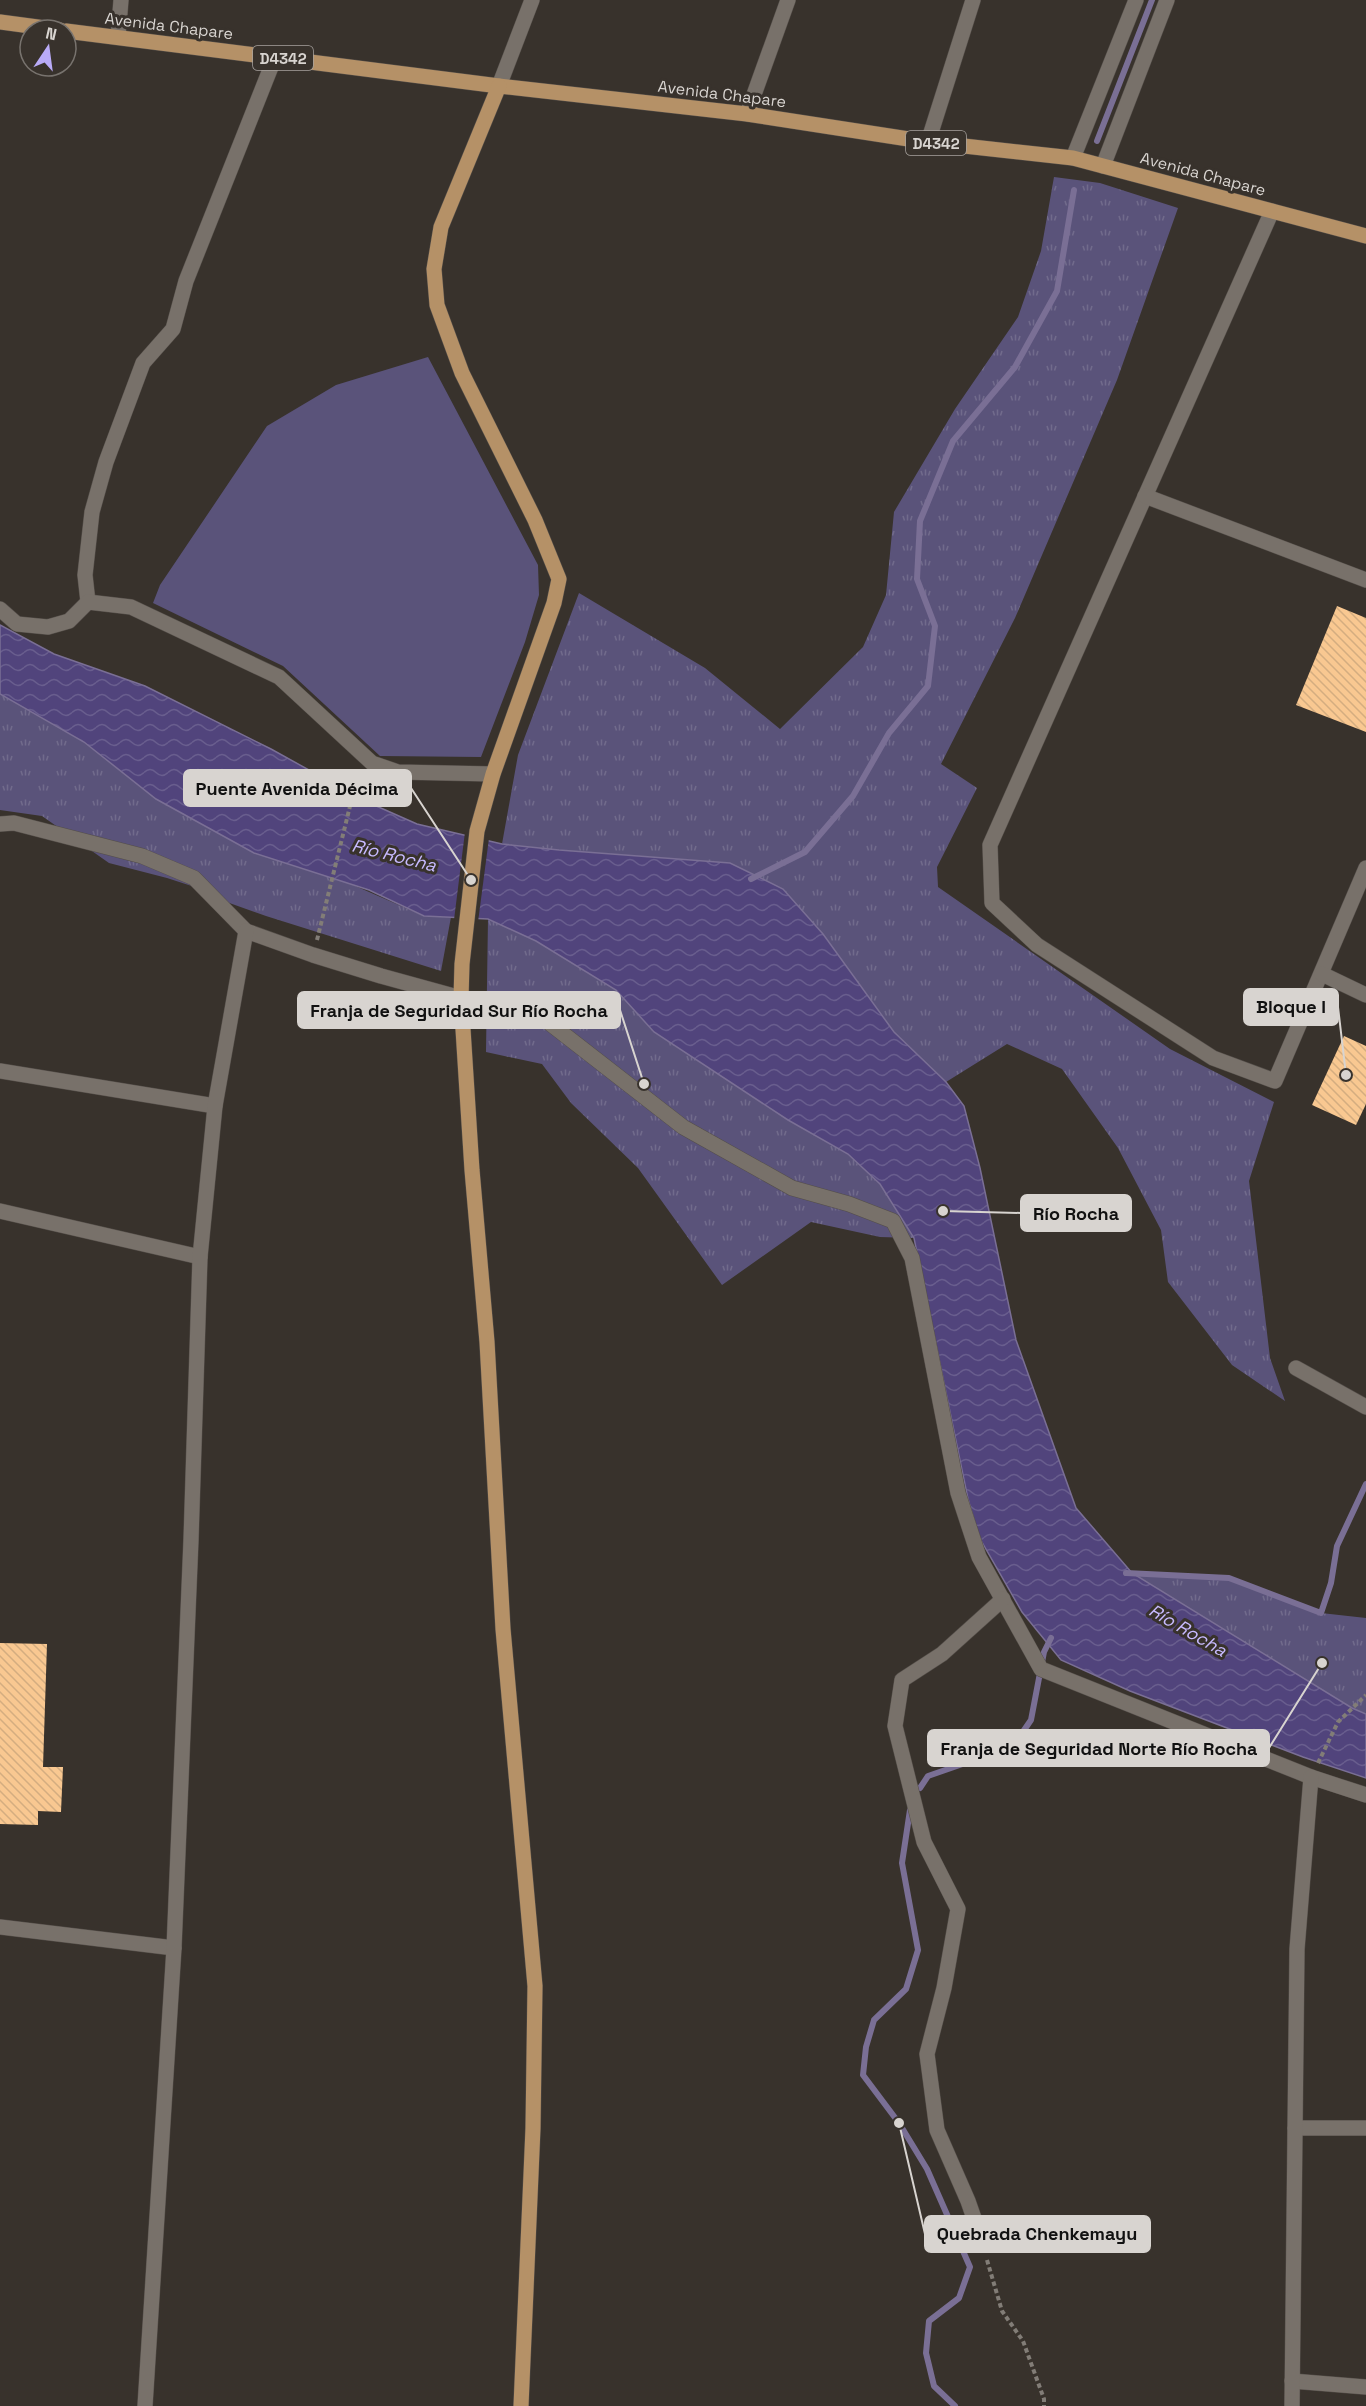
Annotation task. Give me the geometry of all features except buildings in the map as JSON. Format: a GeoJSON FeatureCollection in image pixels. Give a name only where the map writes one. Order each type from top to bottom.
{"type":"FeatureCollection","features":[{"type":"Feature","properties":{"kind":"main road"},"geometry":{"type":"LineString","coordinates":[[0,22],[18,24]]}},
{"type":"Feature","properties":{"kind":"main road","name":"Avenida Chapare"},"geometry":{"type":"LineString","coordinates":[[78,32],[499,86],[747,114],[928,142],[1073,158],[1366,236]]}},
{"type":"Feature","properties":{"kind":"main road"},"geometry":{"type":"LineString","coordinates":[[499,86],[441,227],[434,269],[437,305],[462,373],[536,520],[558,579],[554,603],[493,774],[477,831],[461,998],[487,1342],[503,1629],[535,1986],[533,2128],[521,2406]]}},
{"type":"Feature","properties":{"kind":"street"},"geometry":{"type":"LineString","coordinates":[[118,37],[121,0]]}},
{"type":"Feature","properties":{"kind":"street"},"geometry":{"type":"LineString","coordinates":[[499,86],[532,0]]}},
{"type":"Feature","properties":{"kind":"street"},"geometry":{"type":"LineString","coordinates":[[747,114],[788,0]]}},
{"type":"Feature","properties":{"kind":"street"},"geometry":{"type":"LineString","coordinates":[[928,142],[973,0]]}},
{"type":"Feature","properties":{"kind":"street"},"geometry":{"type":"LineString","coordinates":[[1073,158],[1136,0]]}},
{"type":"Feature","properties":{"kind":"street"},"geometry":{"type":"LineString","coordinates":[[1104,166],[1167,0]]}},
{"type":"Feature","properties":{"kind":"street"},"geometry":{"type":"LineString","coordinates":[[0,609],[17,624],[48,627],[69,621],[88,602],[86,575],[92,512],[106,462],[143,363],[172,329],[186,281],[275,57]]}},
{"type":"Feature","properties":{"kind":"street"},"geometry":{"type":"LineString","coordinates":[[1272,211],[990,845],[992,903],[1037,945],[1213,1058],[1275,1081],[1366,868]]}},
{"type":"Feature","properties":{"kind":"street"},"geometry":{"type":"LineString","coordinates":[[1145,496],[1366,580]]}},
{"type":"Feature","properties":{"kind":"street"},"geometry":{"type":"LineString","coordinates":[[88,602],[131,606],[279,677],[372,763],[398,772],[493,774]]}},
{"type":"Feature","properties":{"kind":"street"},"geometry":{"type":"LineString","coordinates":[[0,824],[14,823],[142,856],[194,878],[246,931],[313,955],[461,998],[534,1011],[683,1127],[792,1188],[849,1204],[893,1221],[912,1258],[958,1493],[979,1557],[1041,1669],[1311,1777],[1366,1794]]}},
{"type":"Feature","properties":{"kind":"street"},"geometry":{"type":"LineString","coordinates":[[145,2406],[174,1948],[200,1257],[215,1106],[246,931]]}},
{"type":"Feature","properties":{"kind":"street"},"geometry":{"type":"LineString","coordinates":[[1322,974],[1366,994]]}},
{"type":"Feature","properties":{"kind":"street"},"geometry":{"type":"LineString","coordinates":[[0,1071],[215,1106]]}},
{"type":"Feature","properties":{"kind":"street"},"geometry":{"type":"LineString","coordinates":[[0,1211],[200,1257]]}},
{"type":"Feature","properties":{"kind":"street"},"geometry":{"type":"LineString","coordinates":[[1296,1368],[1366,1407]]}},
{"type":"Feature","properties":{"kind":"street"},"geometry":{"type":"LineString","coordinates":[[983,2244],[968,2201],[938,2130],[927,2054],[944,1988],[958,1909],[924,1842],[895,1726],[902,1680],[942,1654],[1003,1599]]}},
{"type":"Feature","properties":{"kind":"street"},"geometry":{"type":"LineString","coordinates":[[1292,2406],[1297,1949],[1311,1777]]}},
{"type":"Feature","properties":{"kind":"street"},"geometry":{"type":"LineString","coordinates":[[0,1927],[174,1948]]}},
{"type":"Feature","properties":{"kind":"street"},"geometry":{"type":"LineString","coordinates":[[1295,2128],[1366,2128]]}},
{"type":"Feature","properties":{"kind":"street"},"geometry":{"type":"LineString","coordinates":[[1293,2381],[1366,2387]]}},
{"type":"Feature","properties":{"kind":"path"},"geometry":{"type":"LineString","coordinates":[[313,955],[332,889],[353,794]]}},
{"type":"Feature","properties":{"kind":"path"},"geometry":{"type":"LineString","coordinates":[[1311,1777],[1338,1722],[1366,1695]]}},
{"type":"Feature","properties":{"kind":"path"},"geometry":{"type":"LineString","coordinates":[[983,2244],[1002,2311],[1023,2341],[1044,2399],[1044,2406]]}},
{"type":"Feature","properties":{"kind":"green space"},"geometry":{"type":"Polygon","coordinates":[[[1054,177],[1100,183],[1178,208],[1117,380],[1015,618],[941,764],[977,788],[937,867],[938,887],[1170,1049],[1274,1102],[1249,1181],[1270,1358],[1285,1401],[1232,1365],[1168,1282],[1161,1230],[1118,1148],[1062,1069],[1007,1044],[946,1082],[894,1032],[823,934],[730,863],[502,844],[518,755],[579,593],[705,668],[780,729],[863,647],[886,595],[894,512],[955,409],[1018,317],[1041,251],[1054,177]]]}},
{"type":"Feature","properties":{"kind":"green space"},"geometry":{"type":"Polygon","coordinates":[[[428,357],[538,565],[539,595],[525,642],[481,757],[380,756],[283,666],[153,603],[160,585],[267,426],[336,385],[428,357]]]}},
{"type":"Feature","properties":{"kind":"green space"},"geometry":{"type":"Polygon","coordinates":[[[0,694],[84,742],[156,799],[424,916],[451,917],[441,971],[266,916],[221,900],[204,890],[109,863],[42,816],[0,810],[0,694]]]}},
{"type":"Feature","properties":{"kind":"green space"},"geometry":{"type":"Polygon","coordinates":[[[488,919],[536,941],[616,990],[654,1032],[788,1120],[848,1154],[880,1184],[914,1238],[880,1237],[811,1222],[722,1285],[638,1168],[571,1103],[542,1064],[486,1052],[488,919]]]}},
{"type":"Feature","properties":{"kind":"green space"},"geometry":{"type":"Polygon","coordinates":[[[1132,1573],[1229,1578],[1321,1613],[1366,1618],[1366,1714],[1352,1708],[1132,1573]]]}},
{"type":"Feature","properties":{"kind":"water","name":"Río Rocha"},"geometry":{"type":"Polygon","coordinates":[[[0,625],[54,654],[145,686],[271,749],[365,801],[417,824],[502,844],[730,863],[783,889],[823,934],[894,1032],[946,1082],[964,1106],[980,1168],[1016,1340],[1076,1508],[1132,1573],[1352,1708],[1366,1714],[1366,1778],[1303,1757],[1130,1691],[1061,1660],[1022,1612],[979,1537],[968,1499],[914,1238],[880,1184],[848,1154],[788,1120],[654,1032],[616,990],[536,941],[488,919],[424,916],[369,890],[254,853],[156,799],[84,742],[0,694],[0,625]]]}},
{"type":"Feature","properties":{"kind":"pier"},"geometry":{"type":"Polygon","coordinates":[[[465,832],[489,838],[478,922],[454,920],[465,832]]]}},
{"type":"Feature","properties":{"kind":"waterway"},"geometry":{"type":"LineString","coordinates":[[1097,141],[1152,0]]}},
{"type":"Feature","properties":{"kind":"waterway"},"geometry":{"type":"LineString","coordinates":[[751,879],[805,852],[853,796],[889,733],[928,686],[935,626],[917,579],[920,521],[953,441],[1015,367],[1057,291],[1074,190]]}},
{"type":"Feature","properties":{"kind":"waterway"},"geometry":{"type":"LineString","coordinates":[[1126,1573],[1229,1578],[1321,1613],[1331,1583],[1337,1546],[1366,1484]]}},
{"type":"Feature","properties":{"kind":"waterway"},"geometry":{"type":"LineString","coordinates":[[920,1788],[928,1776],[977,1759],[1018,1739],[1031,1720],[1044,1652],[1051,1638]]}},
{"type":"Feature","properties":{"kind":"waterway"},"geometry":{"type":"LineString","coordinates":[[910,1810],[902,1863],[918,1950],[906,1989],[874,2020],[866,2047],[863,2075],[899,2123],[927,2169],[970,2267],[959,2298],[929,2321],[926,2353],[934,2386],[955,2406]]}},
{"type":"Feature","properties":{"kind":"place","name":"Puente Avenida Décima"},"geometry":{"type":"Point","coordinates":[471,880]}},
{"type":"Feature","properties":{"kind":"place","name":"Bloque I"},"geometry":{"type":"Point","coordinates":[1346,1075]}},
{"type":"Feature","properties":{"kind":"place","name":"Franja de Seguridad Sur Río Rocha"},"geometry":{"type":"Point","coordinates":[644,1084]}},
{"type":"Feature","properties":{"kind":"place","name":"Río Rocha"},"geometry":{"type":"Point","coordinates":[943,1211]}},
{"type":"Feature","properties":{"kind":"place","name":"Franja de Seguridad Norte Río Rocha"},"geometry":{"type":"Point","coordinates":[1322,1663]}},
{"type":"Feature","properties":{"kind":"place","name":"Quebrada Chenkemayu"},"geometry":{"type":"Point","coordinates":[899,2123]}}]}
